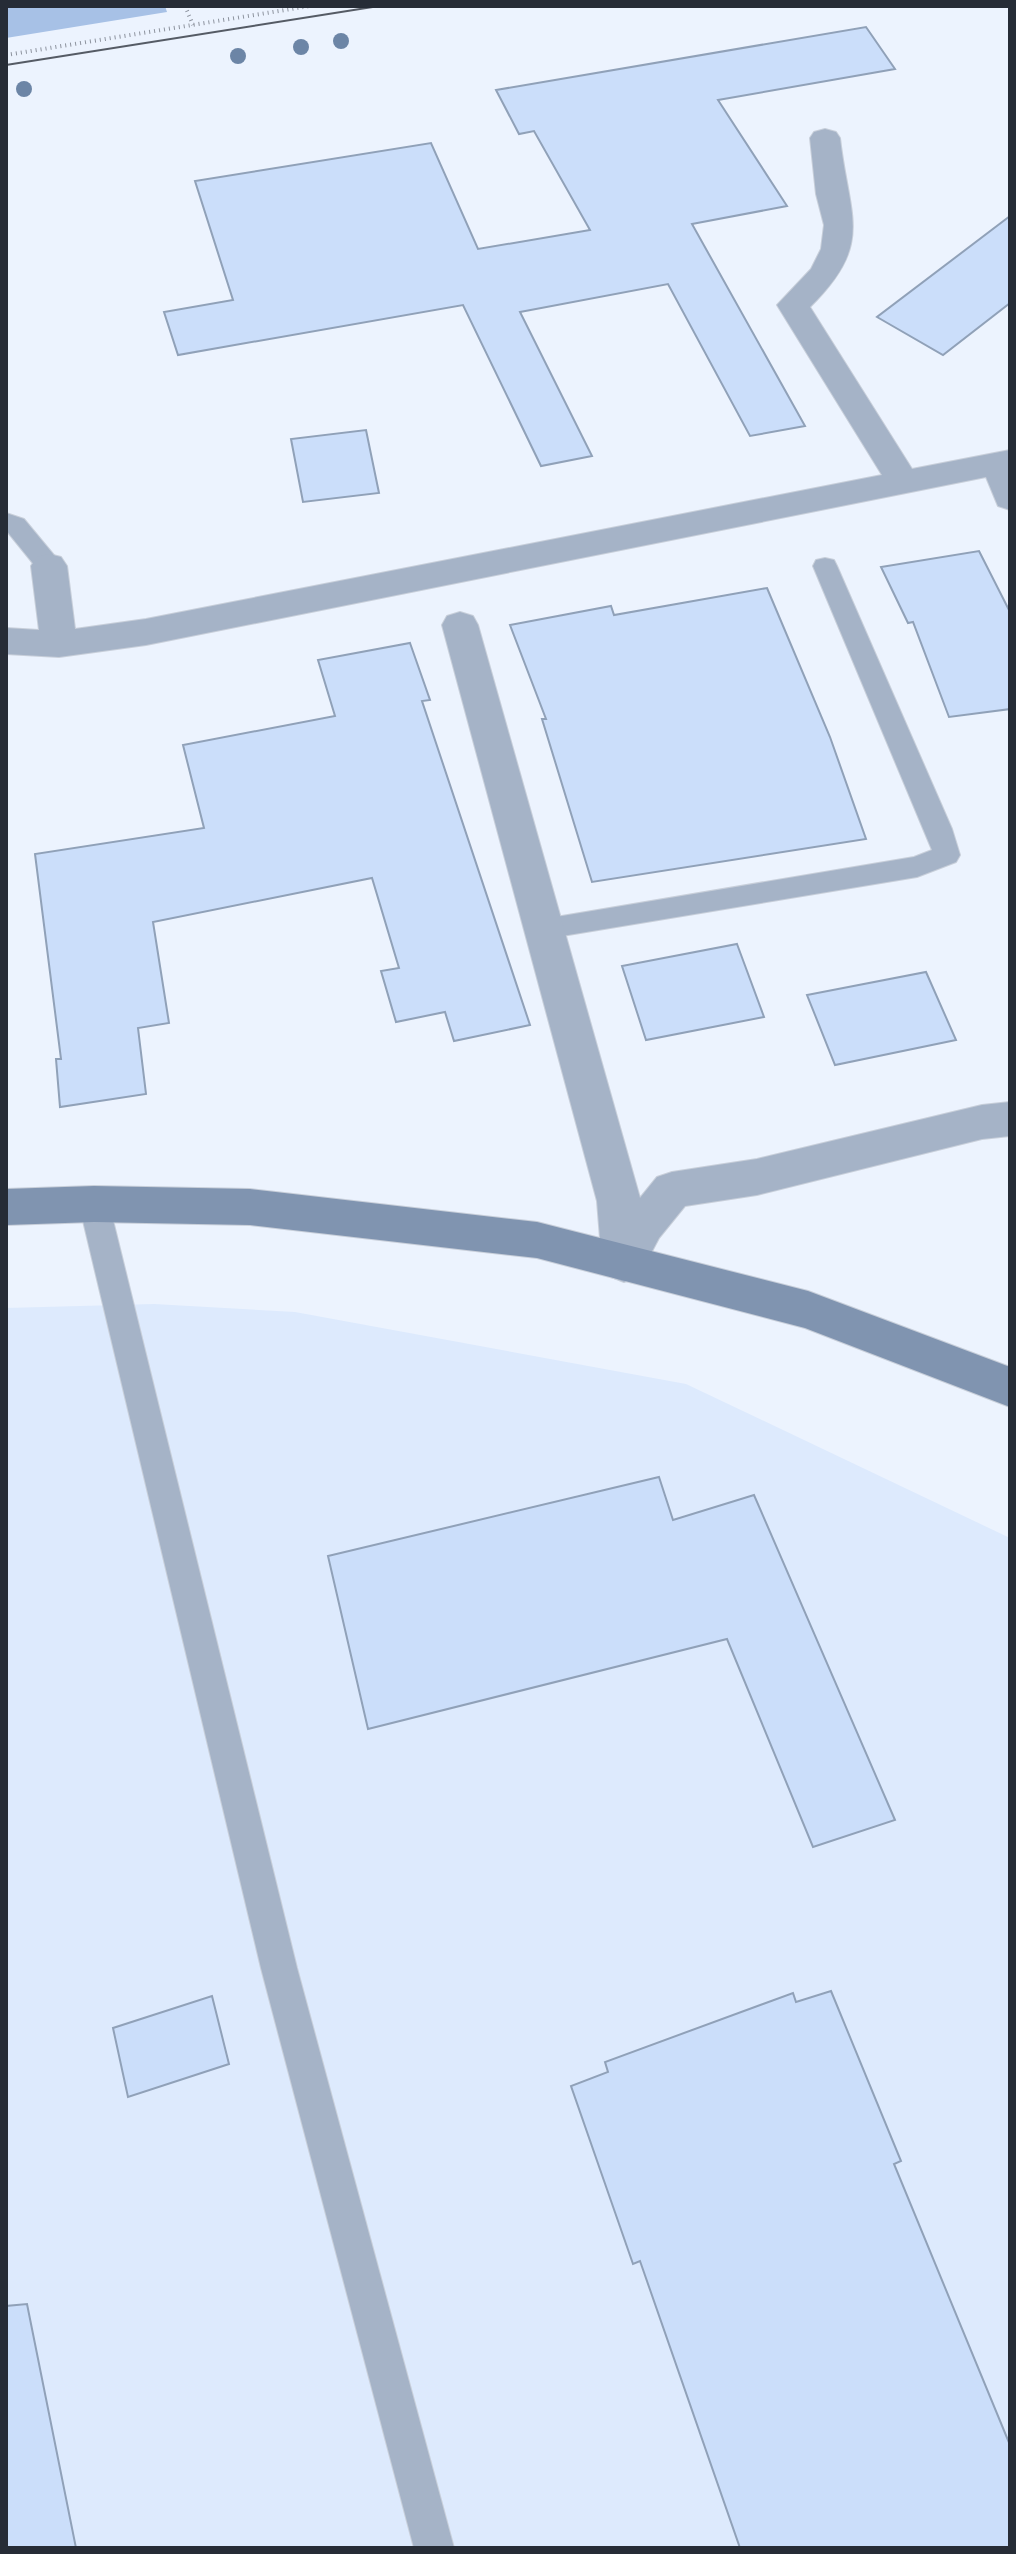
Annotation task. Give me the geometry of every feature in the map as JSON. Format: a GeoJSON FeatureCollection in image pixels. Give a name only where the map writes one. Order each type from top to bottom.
{"type":"FeatureCollection","features":[{"type":"Feature","properties":{"kind":"main road"},"geometry":{"type":"LineString","coordinates":[[6,1207],[94,1204],[250,1207],[537,1240],[808,1310],[1010,1387]]}},
{"type":"Feature","properties":{"kind":"street"},"geometry":{"type":"LineString","coordinates":[[825,138],[831,194],[840,225],[837,249],[825,274],[793,305],[904,483]]}},
{"type":"Feature","properties":{"kind":"street"},"geometry":{"type":"LineString","coordinates":[[6,641],[59,644],[146,632],[1004,462],[1010,498]]}},
{"type":"Feature","properties":{"kind":"street"},"geometry":{"type":"LineString","coordinates":[[49,566],[59,644]]}},
{"type":"Feature","properties":{"kind":"street"},"geometry":{"type":"LineString","coordinates":[[460,625],[619,1201],[624,1263]]}},
{"type":"Feature","properties":{"kind":"street"},"geometry":{"type":"LineString","coordinates":[[624,1263],[644,1225],[672,1190],[757,1177],[982,1122],[1010,1119]]}},
{"type":"Feature","properties":{"kind":"lane"},"geometry":{"type":"LineString","coordinates":[[6,521],[16,525],[49,566]]}},
{"type":"Feature","properties":{"kind":"lane"},"geometry":{"type":"LineString","coordinates":[[544,929],[917,867],[947,855],[939,829],[825,566]]}},
{"type":"Feature","properties":{"kind":"lane"},"geometry":{"type":"LineString","coordinates":[[94,1204],[279,1968],[434,2548]]}},
{"type":"Feature","properties":{"kind":"path"},"geometry":{"type":"LineString","coordinates":[[185,6],[193,25]]}},
{"type":"Feature","properties":{"kind":"path"},"geometry":{"type":"LineString","coordinates":[[6,55],[310,6]]}},
{"type":"Feature","properties":{"kind":"shaded area"},"geometry":{"type":"Polygon","coordinates":[[[6,6],[165,6],[167,12],[6,38],[6,6]]]}},
{"type":"Feature","properties":{"kind":"shaded area"},"geometry":{"type":"Polygon","coordinates":[[[154,1304],[295,1312],[686,1384],[1010,1538],[1010,2548],[6,2548],[6,1308],[154,1304]]]}},
{"type":"Feature","properties":{"kind":"building"},"geometry":{"type":"Polygon","coordinates":[[[866,27],[895,69],[718,100],[787,206],[692,224],[805,426],[750,436],[668,284],[520,312],[592,456],[541,466],[463,305],[178,355],[164,312],[233,300],[195,181],[431,143],[478,249],[590,230],[534,131],[519,134],[496,90],[866,27]]]}},
{"type":"Feature","properties":{"kind":"building"},"geometry":{"type":"Polygon","coordinates":[[[1010,216],[1010,303],[943,355],[877,317],[1010,216]]]}},
{"type":"Feature","properties":{"kind":"building"},"geometry":{"type":"Polygon","coordinates":[[[366,430],[379,493],[303,502],[291,439],[366,430]]]}},
{"type":"Feature","properties":{"kind":"building"},"geometry":{"type":"Polygon","coordinates":[[[979,551],[1010,612],[1010,709],[949,717],[913,622],[908,623],[881,567],[979,551]]]}},
{"type":"Feature","properties":{"kind":"building"},"geometry":{"type":"Polygon","coordinates":[[[767,588],[830,737],[866,839],[592,882],[542,719],[546,719],[510,625],[611,606],[614,615],[767,588]]]}},
{"type":"Feature","properties":{"kind":"building"},"geometry":{"type":"Polygon","coordinates":[[[410,643],[430,700],[422,701],[530,1025],[454,1041],[445,1012],[396,1022],[381,971],[399,968],[372,878],[153,922],[169,1023],[138,1028],[146,1094],[60,1107],[56,1059],[61,1059],[35,854],[204,828],[183,745],[335,716],[318,660],[410,643]]]}},
{"type":"Feature","properties":{"kind":"building"},"geometry":{"type":"Polygon","coordinates":[[[737,944],[764,1017],[646,1040],[622,966],[737,944]]]}},
{"type":"Feature","properties":{"kind":"building"},"geometry":{"type":"Polygon","coordinates":[[[926,972],[956,1040],[835,1065],[807,995],[926,972]]]}},
{"type":"Feature","properties":{"kind":"building"},"geometry":{"type":"Polygon","coordinates":[[[659,1477],[673,1520],[754,1495],[895,1820],[813,1847],[727,1639],[368,1729],[328,1556],[659,1477]]]}},
{"type":"Feature","properties":{"kind":"building"},"geometry":{"type":"Polygon","coordinates":[[[831,1991],[901,2161],[894,2164],[1010,2445],[1010,2548],[740,2548],[640,2261],[633,2264],[571,2086],[608,2072],[605,2062],[793,1993],[796,2002],[831,1991]]]}},
{"type":"Feature","properties":{"kind":"building"},"geometry":{"type":"Polygon","coordinates":[[[212,1996],[229,2064],[128,2097],[113,2028],[212,1996]]]}},
{"type":"Feature","properties":{"kind":"building"},"geometry":{"type":"Polygon","coordinates":[[[27,2304],[76,2548],[6,2548],[6,2306],[27,2304]]]}},
{"type":"Feature","properties":{"kind":"tram line"},"geometry":{"type":"LineString","coordinates":[[6,65],[379,6]]}}]}
